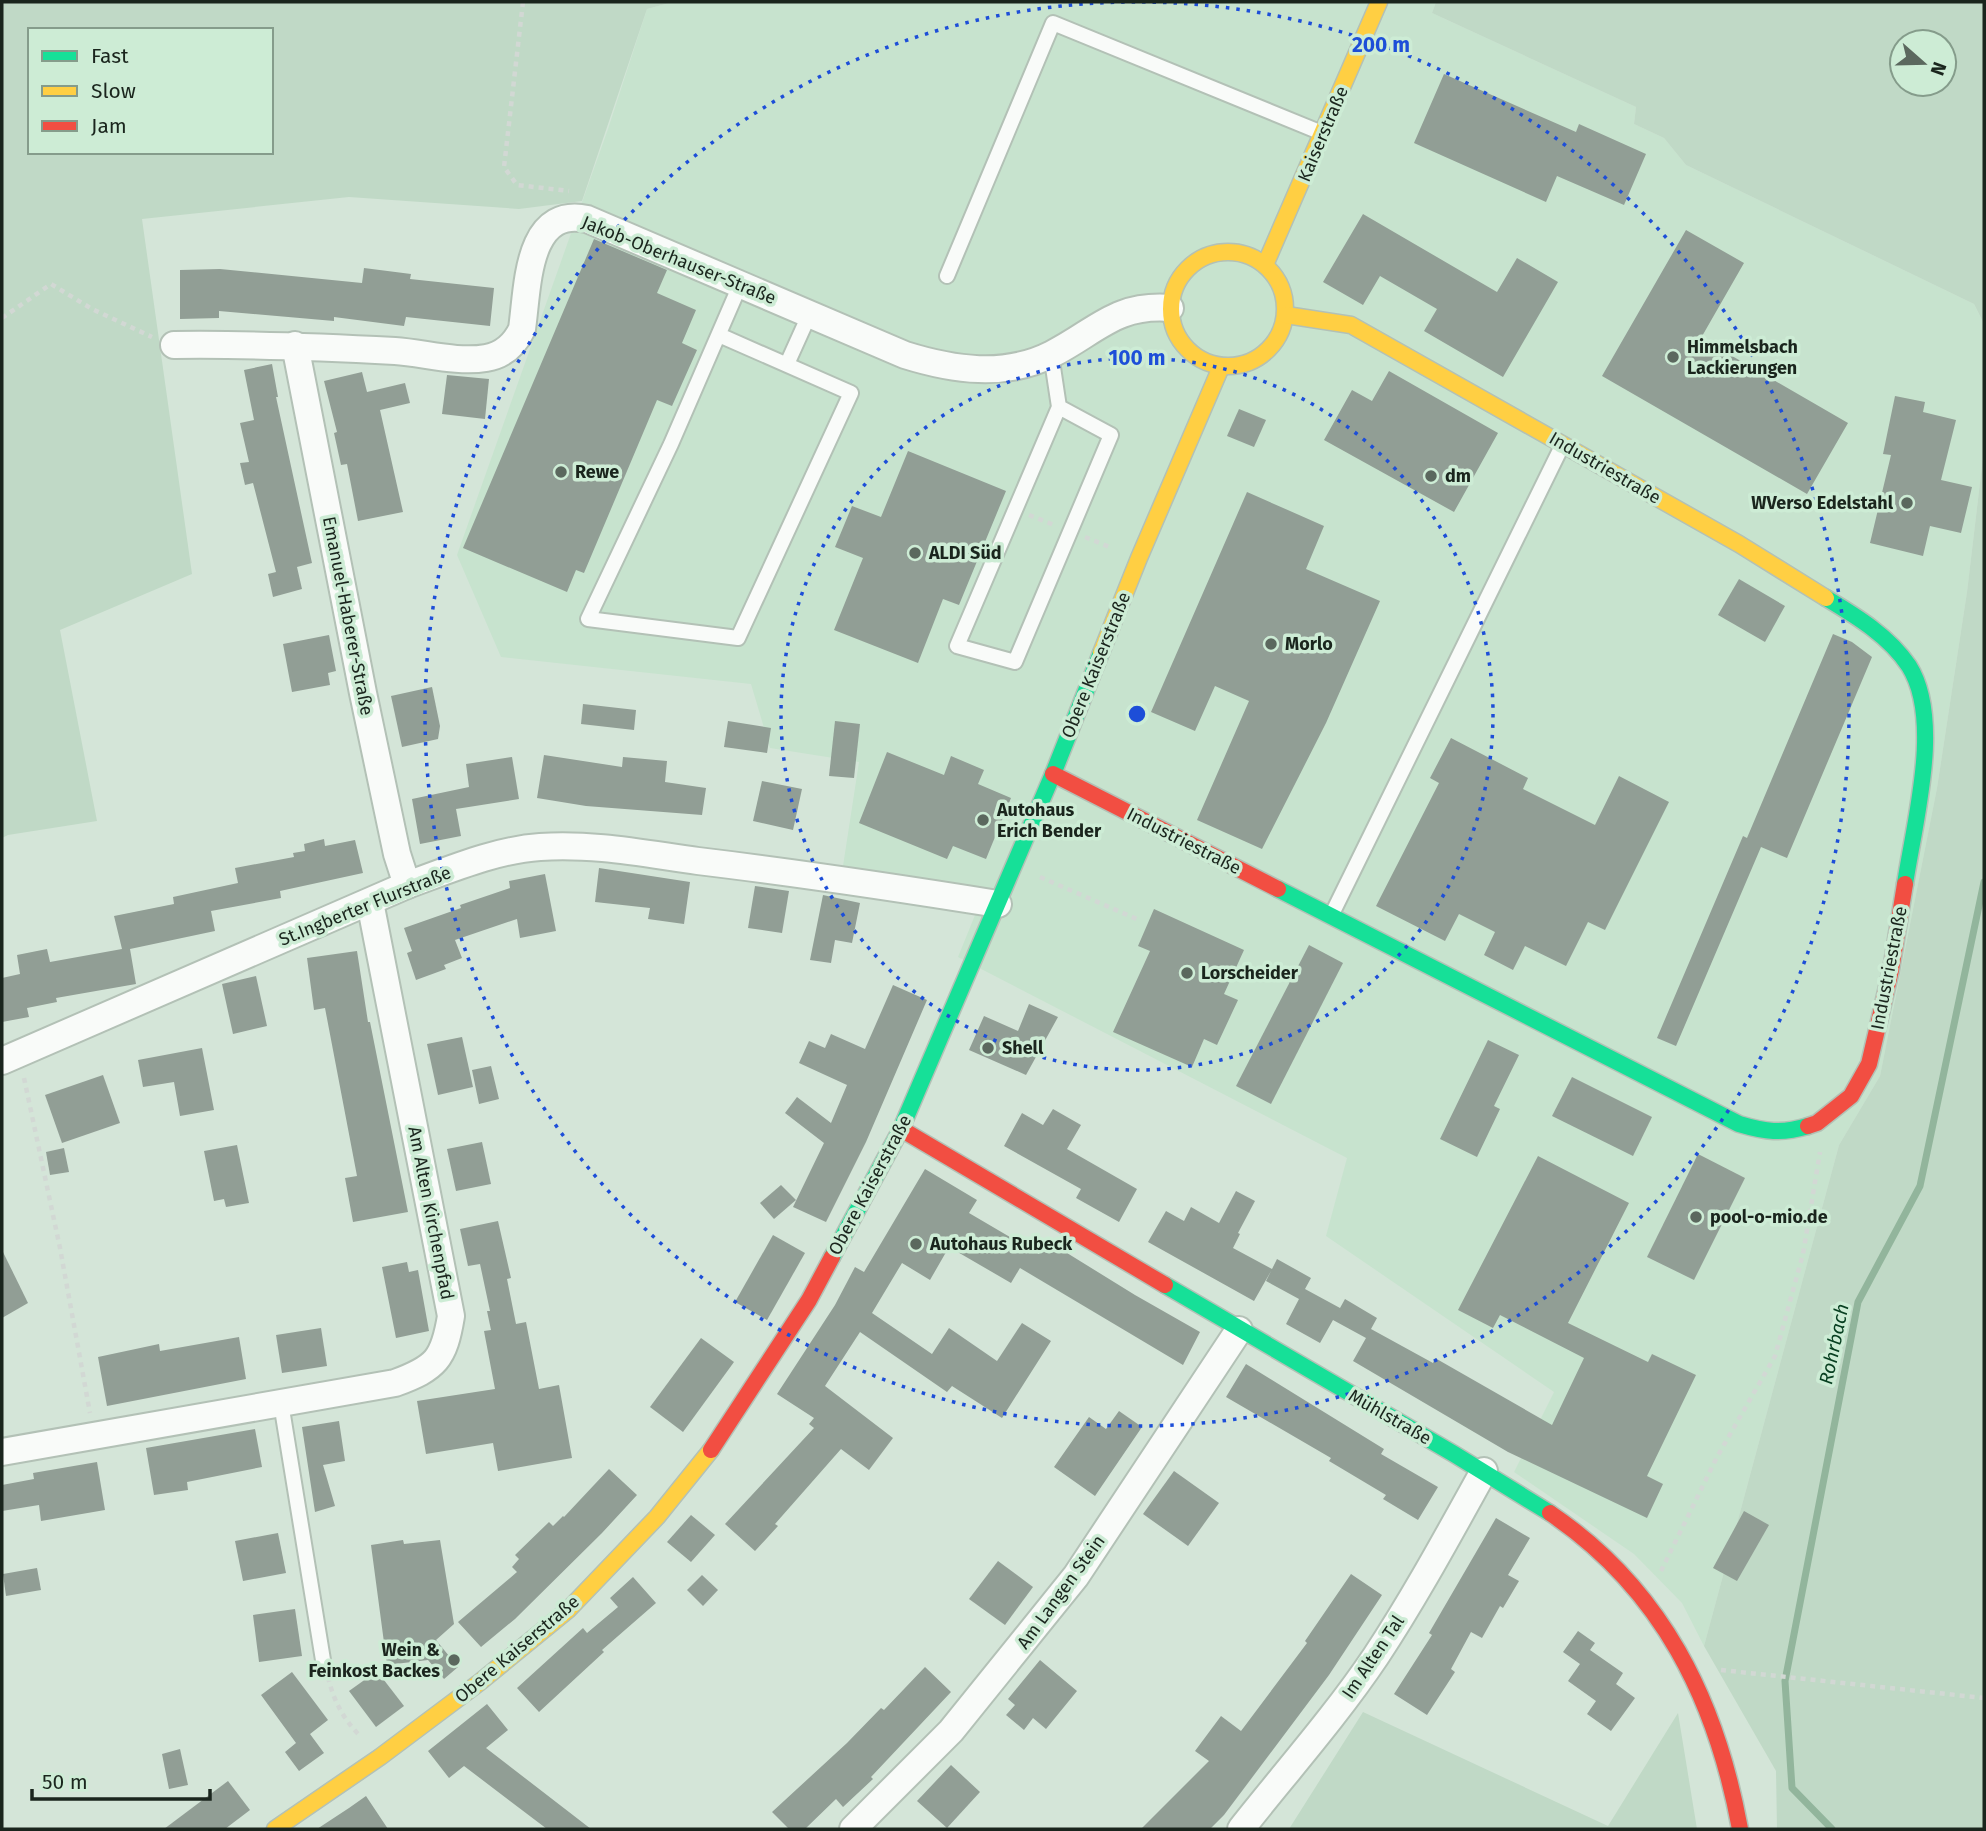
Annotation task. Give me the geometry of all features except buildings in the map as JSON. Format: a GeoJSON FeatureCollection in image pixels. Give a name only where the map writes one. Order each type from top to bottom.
{"type":"FeatureCollection","features":[{"type":"Feature","properties":{"kind":"street","name":"Kaiserstraße"},"geometry":{"type":"LineString","coordinates":[[1265,265],[1380,2]]}},
{"type":"Feature","properties":{"kind":"street","name":"Jakob-Oberhauser-Straße"},"geometry":{"type":"LineString","coordinates":[[174,345],[295,345],[468,359],[498,355],[517,339],[522,329],[537,243],[546,229],[560,219],[573,216],[587,219],[905,355],[933,364],[993,370],[1020,367],[1051,354],[1121,313],[1139,308],[1170,308]]}},
{"type":"Feature","properties":{"kind":"street"},"geometry":{"type":"LineString","coordinates":[[1231,251],[1249,256],[1265,265],[1276,277],[1283,292],[1286,315],[1277,340],[1266,352],[1245,364],[1221,367],[1190,354],[1179,341],[1172,325],[1170,308],[1173,290],[1182,274],[1196,261],[1213,253],[1231,251]]}},
{"type":"Feature","properties":{"kind":"street","name":"Industriestraße"},"geometry":{"type":"LineString","coordinates":[[1053,774],[1739,1124],[1764,1131],[1787,1132],[1817,1123],[1851,1096],[1869,1064],[1891,970],[1920,801],[1926,727],[1921,695],[1909,667],[1886,640],[1852,614],[1739,544],[1563,444],[1351,326],[1286,315]]}},
{"type":"Feature","properties":{"kind":"street","name":"Emanuel-Haberer-Straße"},"geometry":{"type":"LineString","coordinates":[[295,345],[363,693],[397,854],[407,885]]}},
{"type":"Feature","properties":{"kind":"street","name":"Obere Kaiserstraße"},"geometry":{"type":"LineString","coordinates":[[275,1829],[380,1757],[480,1682],[568,1610],[657,1517],[717,1442],[809,1300],[901,1129],[1053,774],[1139,558],[1221,367]]}},
{"type":"Feature","properties":{"kind":"street","name":"St.Ingberter Flurstraße"},"geometry":{"type":"LineString","coordinates":[[10,1057],[407,885],[502,854],[538,847],[578,847],[827,877],[998,904]]}},
{"type":"Feature","properties":{"kind":"street","name":"Am Alten Kirchenpfad"},"geometry":{"type":"LineString","coordinates":[[2,1452],[395,1383],[421,1373],[438,1357],[447,1341],[451,1316],[370,902]]}},
{"type":"Feature","properties":{"kind":"street","name":"Mühlstraße"},"geometry":{"type":"LineString","coordinates":[[901,1129],[1239,1330],[1484,1471],[1589,1542],[1622,1572],[1646,1602],[1689,1667],[1720,1744],[1740,1829]]}},
{"type":"Feature","properties":{"kind":"street","name":"Am Langen Stein"},"geometry":{"type":"LineString","coordinates":[[853,1829],[951,1731],[1076,1576],[1239,1330]]}},
{"type":"Feature","properties":{"kind":"street","name":"Im Alten Tal"},"geometry":{"type":"LineString","coordinates":[[1241,1829],[1375,1658],[1423,1583],[1484,1471]]}},
{"type":"Feature","properties":{"kind":"lane"},"geometry":{"type":"LineString","coordinates":[[947,276],[1053,23],[1323,134]]}},
{"type":"Feature","properties":{"kind":"lane"},"geometry":{"type":"LineString","coordinates":[[719,335],[851,393],[738,638],[588,619],[671,444],[740,285]]}},
{"type":"Feature","properties":{"kind":"lane"},"geometry":{"type":"LineString","coordinates":[[787,364],[810,313]]}},
{"type":"Feature","properties":{"kind":"lane"},"geometry":{"type":"LineString","coordinates":[[1051,354],[1059,407],[957,646],[1015,662],[1111,435],[1059,407]]}},
{"type":"Feature","properties":{"kind":"lane"},"geometry":{"type":"LineString","coordinates":[[1331,917],[1563,444]]}},
{"type":"Feature","properties":{"kind":"lane"},"geometry":{"type":"LineString","coordinates":[[281,1403],[323,1660]]}},
{"type":"Feature","properties":{"kind":"path"},"geometry":{"type":"LineString","coordinates":[[523,2],[504,167],[517,184],[542,190],[574,192],[573,216]]}},
{"type":"Feature","properties":{"kind":"path"},"geometry":{"type":"LineString","coordinates":[[2,318],[51,284],[92,309],[174,345]]}},
{"type":"Feature","properties":{"kind":"path"},"geometry":{"type":"LineString","coordinates":[[1048,881],[1139,920]]}},
{"type":"Feature","properties":{"kind":"path"},"geometry":{"type":"LineString","coordinates":[[10,1057],[60,1248],[94,1437]]}},
{"type":"Feature","properties":{"kind":"path"},"geometry":{"type":"LineString","coordinates":[[1646,1602],[1717,1457],[1775,1356],[1804,1254],[1826,1116]]}},
{"type":"Feature","properties":{"kind":"path"},"geometry":{"type":"LineString","coordinates":[[323,1660],[334,1700],[344,1718],[380,1757]]}},
{"type":"Feature","properties":{"kind":"path"},"geometry":{"type":"LineString","coordinates":[[1689,1667],[1984,1698]]}},
{"type":"Feature","properties":{"kind":"shaded area"},"geometry":{"type":"Polygon","coordinates":[[[2,2],[673,2],[647,9],[582,201],[519,209],[349,197],[142,219],[192,574],[60,630],[97,821],[2,838],[2,2]]]}},
{"type":"Feature","properties":{"kind":"shaded area"},"geometry":{"type":"Polygon","coordinates":[[[673,2],[1436,2],[1432,13],[1636,107],[1634,124],[1664,138],[1686,165],[1974,304],[1984,324],[1984,449],[1967,592],[1937,788],[1880,1076],[1839,1145],[1704,1646],[1682,1603],[1634,1554],[1514,1472],[1554,1392],[1326,1236],[1347,1158],[958,957],[984,893],[843,866],[859,762],[770,748],[751,684],[501,657],[457,555],[608,129],[647,9],[673,2]]]}},
{"type":"Feature","properties":{"kind":"shaded area"},"geometry":{"type":"Polygon","coordinates":[[[1436,2],[1984,2],[1984,324],[1974,304],[1686,165],[1664,138],[1634,124],[1636,107],[1432,13],[1436,2]]]}},
{"type":"Feature","properties":{"kind":"shaded area"},"geometry":{"type":"Polygon","coordinates":[[[1984,449],[1984,1829],[1777,1829],[1776,1771],[1704,1646],[1839,1145],[1880,1076],[1937,788],[1967,592],[1984,449]]]}},
{"type":"Feature","properties":{"kind":"shaded area"},"geometry":{"type":"Polygon","coordinates":[[[1363,1712],[1608,1826],[1678,1713],[1697,1829],[1289,1829],[1363,1712]]]}},
{"type":"Feature","properties":{"kind":"waterway","name":"Rohrbach"},"geometry":{"type":"LineString","coordinates":[[1832,1829],[1792,1788],[1785,1681],[1858,1302],[1920,1186],[1984,882]]}},
{"type":"Feature","properties":{"kind":"traffic: fast"},"geometry":{"type":"LineString","coordinates":[[1826,598],[1892,645],[1909,666],[1919,688],[1924,714],[1923,772],[1905,884]]}},
{"type":"Feature","properties":{"kind":"traffic: fast"},"geometry":{"type":"LineString","coordinates":[[832,1257],[901,1129],[1053,774],[1101,653]]}},
{"type":"Feature","properties":{"kind":"traffic: fast"},"geometry":{"type":"LineString","coordinates":[[1278,889],[1739,1124],[1773,1131],[1808,1126]]}},
{"type":"Feature","properties":{"kind":"traffic: fast"},"geometry":{"type":"LineString","coordinates":[[1165,1285],[1550,1513]]}},
{"type":"Feature","properties":{"kind":"traffic: slow"},"geometry":{"type":"LineString","coordinates":[[1265,265],[1379,2]]}},
{"type":"Feature","properties":{"kind":"traffic: slow"},"geometry":{"type":"LineString","coordinates":[[1228,252],[1250,256],[1269,268],[1281,287],[1285,309],[1281,331],[1269,350],[1250,362],[1228,366],[1206,362],[1187,350],[1175,331],[1171,309],[1175,287],[1187,268],[1206,256],[1228,252]]}},
{"type":"Feature","properties":{"kind":"traffic: slow"},"geometry":{"type":"LineString","coordinates":[[1286,315],[1351,325],[1739,544],[1826,598]]}},
{"type":"Feature","properties":{"kind":"traffic: slow"},"geometry":{"type":"LineString","coordinates":[[1101,653],[1221,367]]}},
{"type":"Feature","properties":{"kind":"traffic: slow"},"geometry":{"type":"LineString","coordinates":[[275,1829],[380,1757],[480,1682],[568,1610],[657,1517],[711,1450]]}},
{"type":"Feature","properties":{"kind":"traffic: jam"},"geometry":{"type":"LineString","coordinates":[[1053,774],[1278,889]]}},
{"type":"Feature","properties":{"kind":"traffic: jam"},"geometry":{"type":"LineString","coordinates":[[1808,1126],[1817,1123],[1851,1096],[1869,1064],[1891,970],[1905,884]]}},
{"type":"Feature","properties":{"kind":"traffic: jam"},"geometry":{"type":"LineString","coordinates":[[901,1129],[1165,1285]]}},
{"type":"Feature","properties":{"kind":"traffic: jam"},"geometry":{"type":"LineString","coordinates":[[711,1450],[809,1300],[832,1257]]}},
{"type":"Feature","properties":{"kind":"traffic: jam"},"geometry":{"type":"LineString","coordinates":[[1550,1513],[1589,1543],[1624,1576],[1653,1612],[1678,1651],[1699,1692],[1716,1735],[1730,1781],[1740,1829]]}},
{"type":"Feature","properties":{"kind":"place","name":"Himmelsbach Lackierungen"},"geometry":{"type":"Point","coordinates":[1673,357]}},
{"type":"Feature","properties":{"kind":"place","name":"Rewe"},"geometry":{"type":"Point","coordinates":[561,472]}},
{"type":"Feature","properties":{"kind":"place","name":"dm"},"geometry":{"type":"Point","coordinates":[1431,476]}},
{"type":"Feature","properties":{"kind":"place","name":"WVerso Edelstahl"},"geometry":{"type":"Point","coordinates":[1907,503]}},
{"type":"Feature","properties":{"kind":"place","name":"ALDI Süd"},"geometry":{"type":"Point","coordinates":[915,553]}},
{"type":"Feature","properties":{"kind":"place","name":"Morlo"},"geometry":{"type":"Point","coordinates":[1271,644]}},
{"type":"Feature","properties":{"kind":"place","name":"Autohaus Erich Bender"},"geometry":{"type":"Point","coordinates":[983,820]}},
{"type":"Feature","properties":{"kind":"place","name":"Lorscheider"},"geometry":{"type":"Point","coordinates":[1187,973]}},
{"type":"Feature","properties":{"kind":"place","name":"Shell"},"geometry":{"type":"Point","coordinates":[988,1048]}},
{"type":"Feature","properties":{"kind":"place","name":"pool-o-mio.de"},"geometry":{"type":"Point","coordinates":[1696,1217]}},
{"type":"Feature","properties":{"kind":"place","name":"Autohaus Rubeck"},"geometry":{"type":"Point","coordinates":[916,1244]}},
{"type":"Feature","properties":{"kind":"place","name":"Wein & Feinkost Backes"},"geometry":{"type":"Point","coordinates":[454,1660]}}]}
